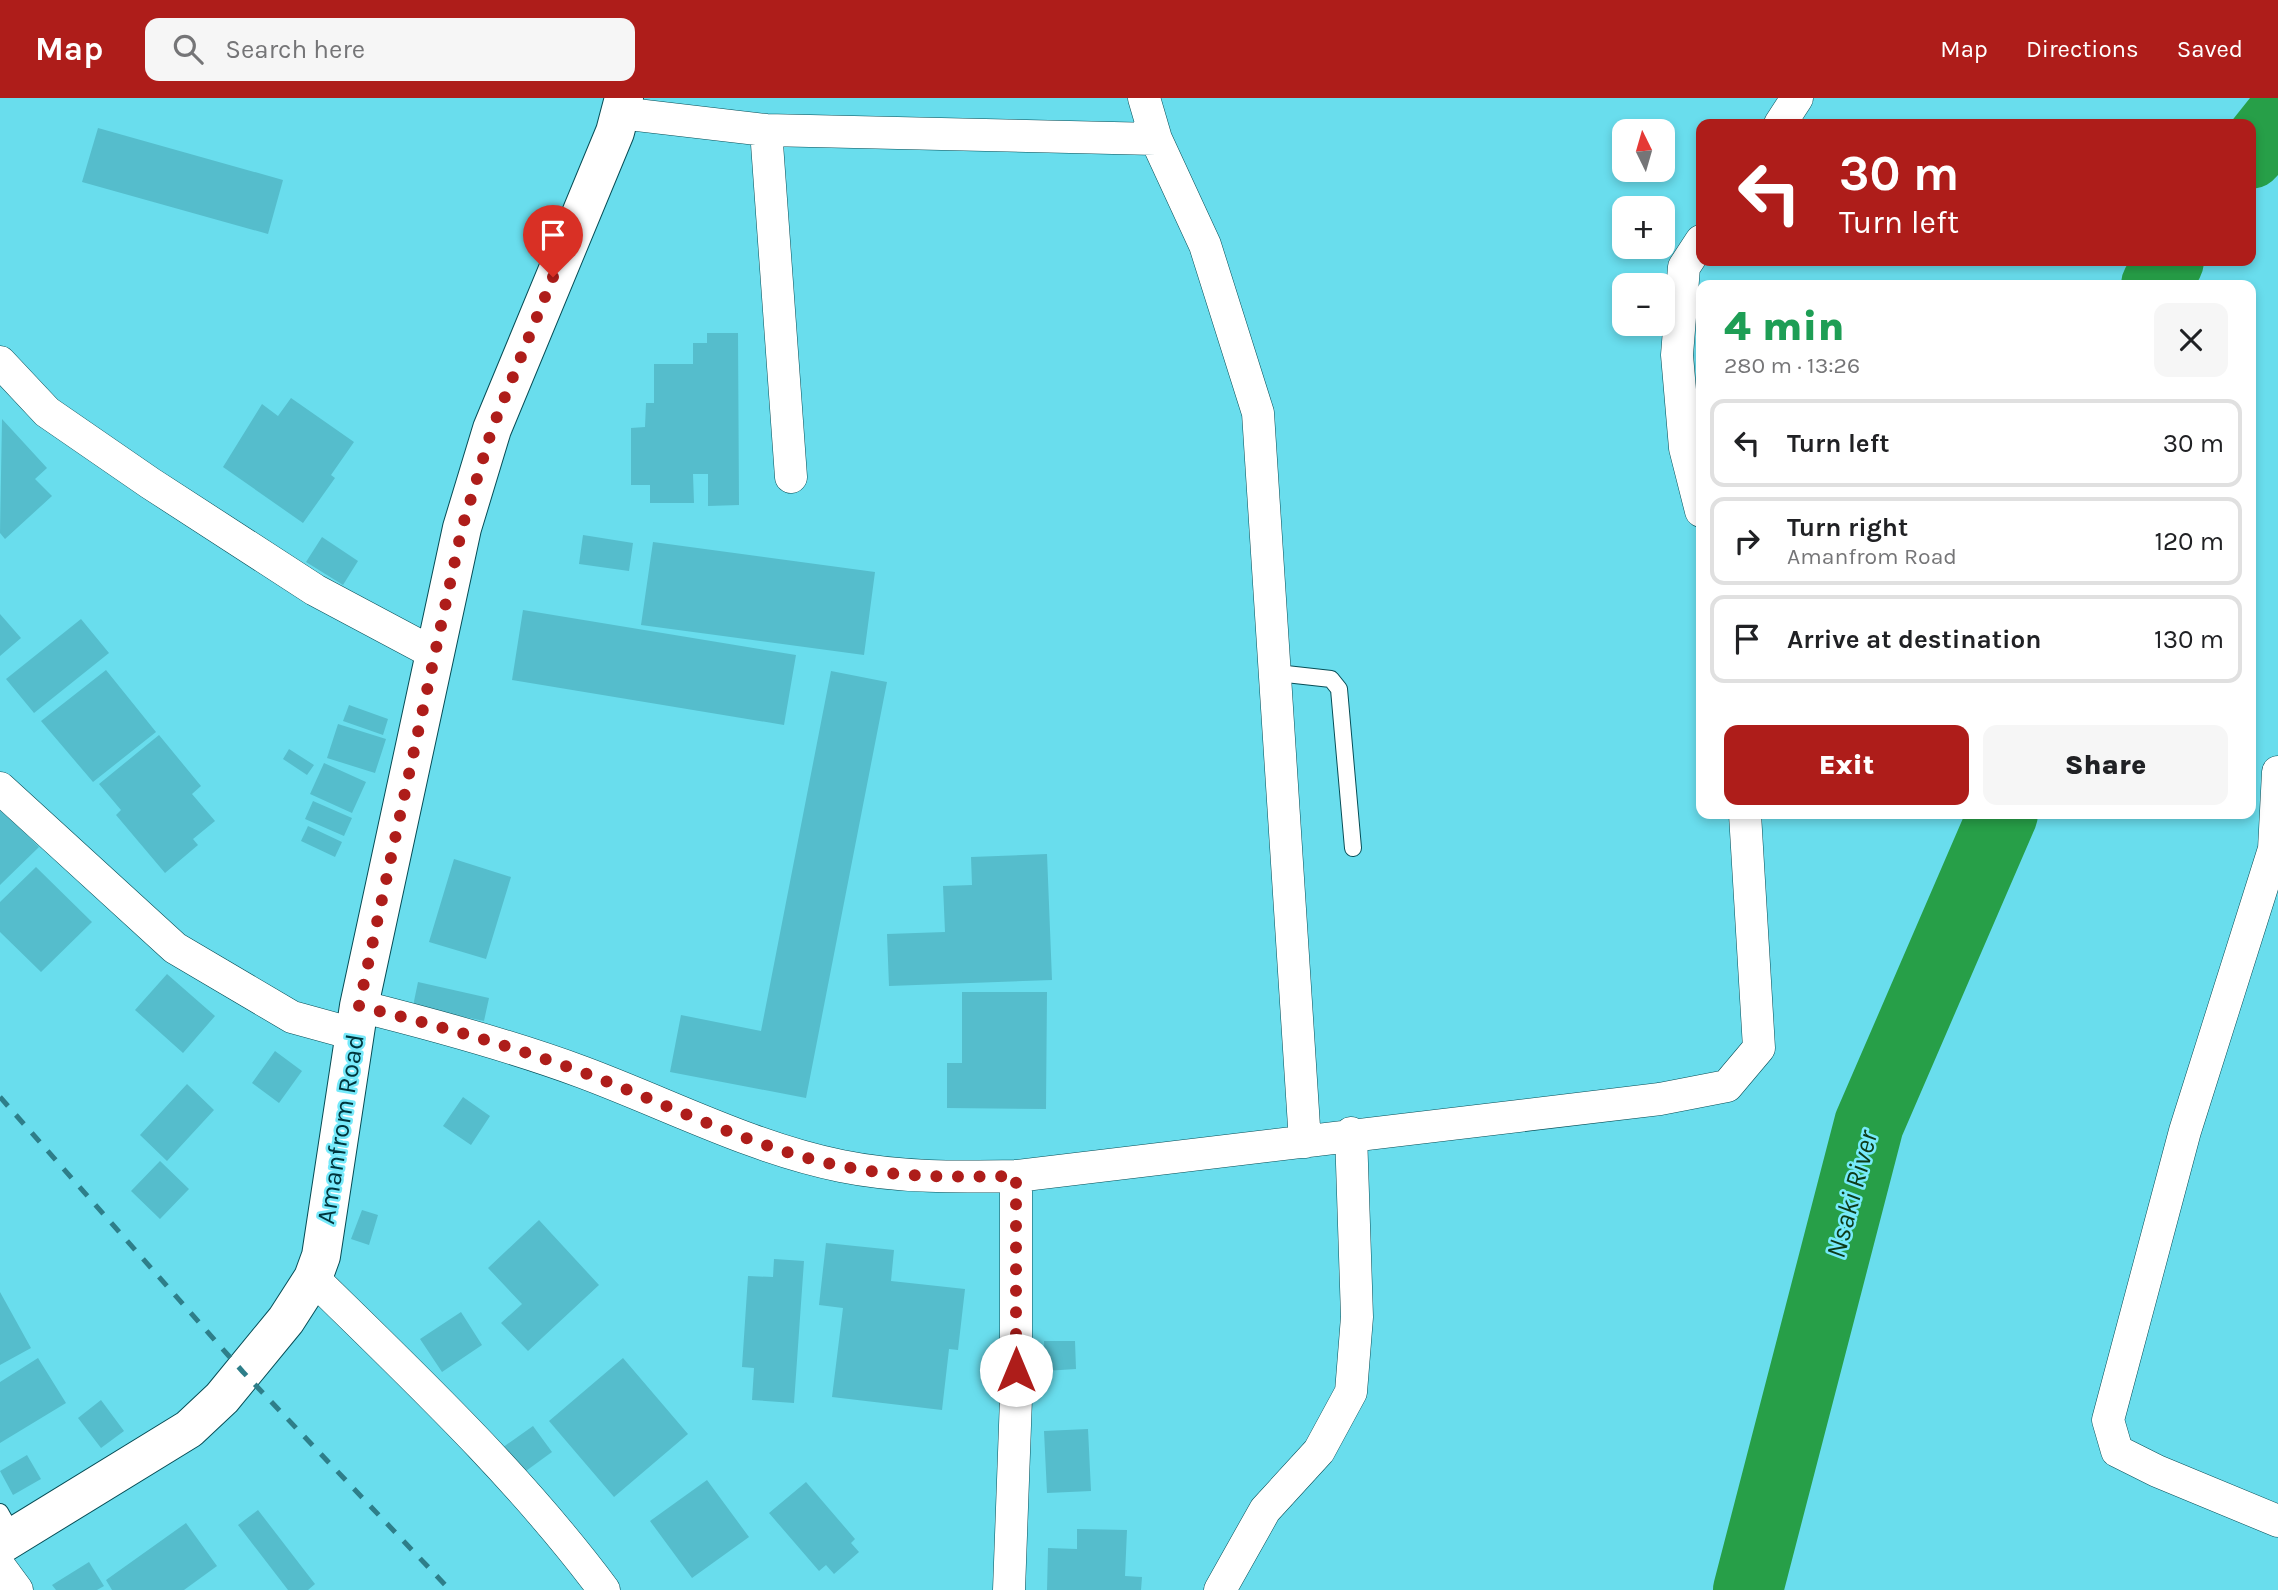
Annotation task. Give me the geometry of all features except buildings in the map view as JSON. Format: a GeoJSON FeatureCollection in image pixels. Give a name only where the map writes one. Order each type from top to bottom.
{"type":"FeatureCollection","features":[{"type":"Feature","properties":{"kind":"street"},"geometry":{"type":"LineString","coordinates":[[1144,98],[1156,139],[1205,245],[1258,413],[1277,673],[1305,1142]]}},
{"type":"Feature","properties":{"kind":"street"},"geometry":{"type":"LineString","coordinates":[[1783,119],[1797,98]]}},
{"type":"Feature","properties":{"kind":"street"},"geometry":{"type":"LineString","coordinates":[[622,106],[766,130],[1156,139]]}},
{"type":"Feature","properties":{"kind":"street","name":"Amanfrom Road"},"geometry":{"type":"LineString","coordinates":[[3,1540],[190,1429],[222,1398],[286,1320],[313,1278],[321,1256],[356,1020],[437,655],[462,528],[492,429],[615,132],[622,106]]}},
{"type":"Feature","properties":{"kind":"street"},"geometry":{"type":"LineString","coordinates":[[766,130],[791,477]]}},
{"type":"Feature","properties":{"kind":"street"},"geometry":{"type":"LineString","coordinates":[[1696,249],[1684,267],[1677,355],[1685,448],[1696,491]]}},
{"type":"Feature","properties":{"kind":"street"},"geometry":{"type":"LineString","coordinates":[[0,362],[47,412],[150,483],[315,590],[437,655]]}},
{"type":"Feature","properties":{"kind":"street"},"geometry":{"type":"LineString","coordinates":[[2278,772],[2276,849],[2185,1131],[2108,1420],[2117,1451],[2157,1471],[2278,1521]]}},
{"type":"Feature","properties":{"kind":"street"},"geometry":{"type":"LineString","coordinates":[[0,788],[176,948],[292,1017],[356,1020],[485,1038],[584,1073],[697,1120],[841,1166],[934,1177],[1016,1176],[1305,1142],[1351,1133],[1660,1098],[1727,1086],[1759,1048],[1745,819]]}},
{"type":"Feature","properties":{"kind":"street"},"geometry":{"type":"LineString","coordinates":[[1220,1590],[1265,1510],[1319,1451],[1351,1392],[1357,1317],[1351,1133]]}},
{"type":"Feature","properties":{"kind":"street"},"geometry":{"type":"LineString","coordinates":[[1009,1590],[1016,1398],[1016,1176]]}},
{"type":"Feature","properties":{"kind":"street"},"geometry":{"type":"LineString","coordinates":[[313,1278],[468,1432],[560,1530],[604,1590]]}},
{"type":"Feature","properties":{"kind":"street"},"geometry":{"type":"LineString","coordinates":[[3,1540],[17,1590]]}},
{"type":"Feature","properties":{"kind":"lane"},"geometry":{"type":"LineString","coordinates":[[1277,673],[1331,679],[1339,689],[1353,848]]}},
{"type":"Feature","properties":{"kind":"waterway","name":"Nsaki River"},"geometry":{"type":"LineString","coordinates":[[2256,146],[2278,119]]}},
{"type":"Feature","properties":{"kind":"waterway","name":"Nsaki River"},"geometry":{"type":"LineString","coordinates":[[2159,280],[2166,266]]}},
{"type":"Feature","properties":{"kind":"waterway","name":"Nsaki River"},"geometry":{"type":"LineString","coordinates":[[1748,1590],[1869,1124],[2001,819]]}},
{"type":"Feature","properties":{"kind":"railway"},"geometry":{"type":"LineString","coordinates":[[0,1097],[243,1372],[450,1590]]}},
{"type":"Feature","properties":{"kind":"route"},"geometry":{"type":"LineString","coordinates":[[553,277],[492,429],[462,528],[437,655],[359,1006],[485,1038],[584,1073],[697,1120],[841,1166],[934,1177],[1016,1176],[1016,1370]]}}]}
